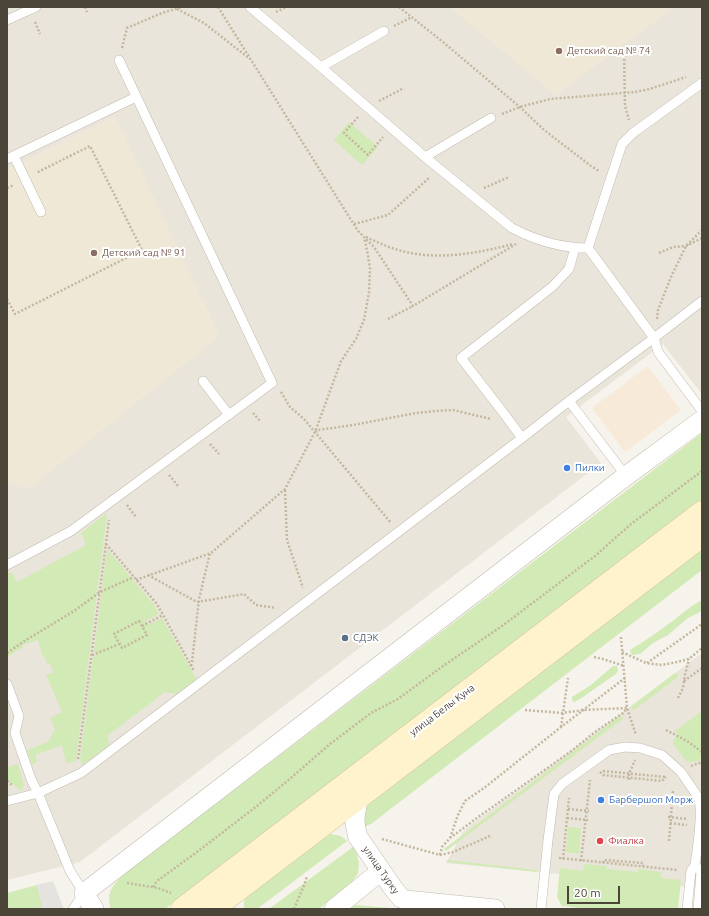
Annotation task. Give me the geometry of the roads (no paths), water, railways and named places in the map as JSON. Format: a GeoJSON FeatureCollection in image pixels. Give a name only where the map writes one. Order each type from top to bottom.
{"type":"FeatureCollection","features":[{"type":"Feature","properties":{"kind":"street"},"geometry":{"type":"LineString","coordinates":[[94,909],[84,893],[626,476],[702,420]]}},
{"type":"Feature","properties":{"kind":"street","name":"улица Белы Куна"},"geometry":{"type":"LineString","coordinates":[[182,909],[219,901],[354,789],[702,512]]}},
{"type":"Feature","properties":{"kind":"street","name":"улица Белы Куна"},"geometry":{"type":"LineString","coordinates":[[354,789],[702,536]]}},
{"type":"Feature","properties":{"kind":"street","name":"улица Турку"},"geometry":{"type":"LineString","coordinates":[[354,789],[355,827],[358,837],[401,898],[406,900],[495,909]]}},
{"type":"Feature","properties":{"kind":"street"},"geometry":{"type":"LineString","coordinates":[[334,909],[381,871]]}},
{"type":"Feature","properties":{"kind":"lane"},"geometry":{"type":"LineString","coordinates":[[7,20],[36,7]]}},
{"type":"Feature","properties":{"kind":"lane"},"geometry":{"type":"LineString","coordinates":[[250,7],[425,157],[512,228],[548,243],[575,248],[588,248]]}},
{"type":"Feature","properties":{"kind":"lane"},"geometry":{"type":"LineString","coordinates":[[321,67],[384,31]]}},
{"type":"Feature","properties":{"kind":"lane"},"geometry":{"type":"LineString","coordinates":[[7,565],[71,531],[272,383],[119,60]]}},
{"type":"Feature","properties":{"kind":"lane"},"geometry":{"type":"LineString","coordinates":[[588,248],[622,144],[633,133],[702,82]]}},
{"type":"Feature","properties":{"kind":"lane"},"geometry":{"type":"LineString","coordinates":[[41,212],[25,179],[10,157],[136,97]]}},
{"type":"Feature","properties":{"kind":"lane"},"geometry":{"type":"LineString","coordinates":[[425,157],[491,118]]}},
{"type":"Feature","properties":{"kind":"lane"},"geometry":{"type":"LineString","coordinates":[[522,438],[461,358],[552,287],[569,269],[575,248]]}},
{"type":"Feature","properties":{"kind":"lane"},"geometry":{"type":"LineString","coordinates":[[588,248],[654,338],[658,352],[702,411]]}},
{"type":"Feature","properties":{"kind":"lane"},"geometry":{"type":"LineString","coordinates":[[7,801],[38,793],[80,773],[702,301]]}},
{"type":"Feature","properties":{"kind":"lane"},"geometry":{"type":"LineString","coordinates":[[203,381],[229,415]]}},
{"type":"Feature","properties":{"kind":"lane"},"geometry":{"type":"LineString","coordinates":[[570,401],[626,476]]}},
{"type":"Feature","properties":{"kind":"lane"},"geometry":{"type":"LineString","coordinates":[[7,684],[19,716],[15,733],[31,779],[70,871],[84,893],[73,909]]}},
{"type":"Feature","properties":{"kind":"lane"},"geometry":{"type":"LineString","coordinates":[[542,909],[546,857],[554,794],[562,784],[609,750],[625,747],[640,748],[662,755],[681,772],[700,801],[701,812],[695,865],[691,871],[687,909]]}},
{"type":"Feature","properties":{"kind":"lane"},"geometry":{"type":"LineString","coordinates":[[695,865],[701,872],[698,909]]}},
{"type":"Feature","properties":{"kind":"place","name":"Детский сад № 74"},"geometry":{"type":"Point","coordinates":[559,51]}},
{"type":"Feature","properties":{"kind":"place","name":"Детский сад № 91"},"geometry":{"type":"Point","coordinates":[94,253]}},
{"type":"Feature","properties":{"kind":"place","name":"Пилки"},"geometry":{"type":"Point","coordinates":[567,468]}},
{"type":"Feature","properties":{"kind":"place","name":"СДЭК"},"geometry":{"type":"Point","coordinates":[345,638]}},
{"type":"Feature","properties":{"kind":"place","name":"Барбершоп Морж"},"geometry":{"type":"Point","coordinates":[601,800]}},
{"type":"Feature","properties":{"kind":"place","name":"Фиалка"},"geometry":{"type":"Point","coordinates":[600,841]}}]}
